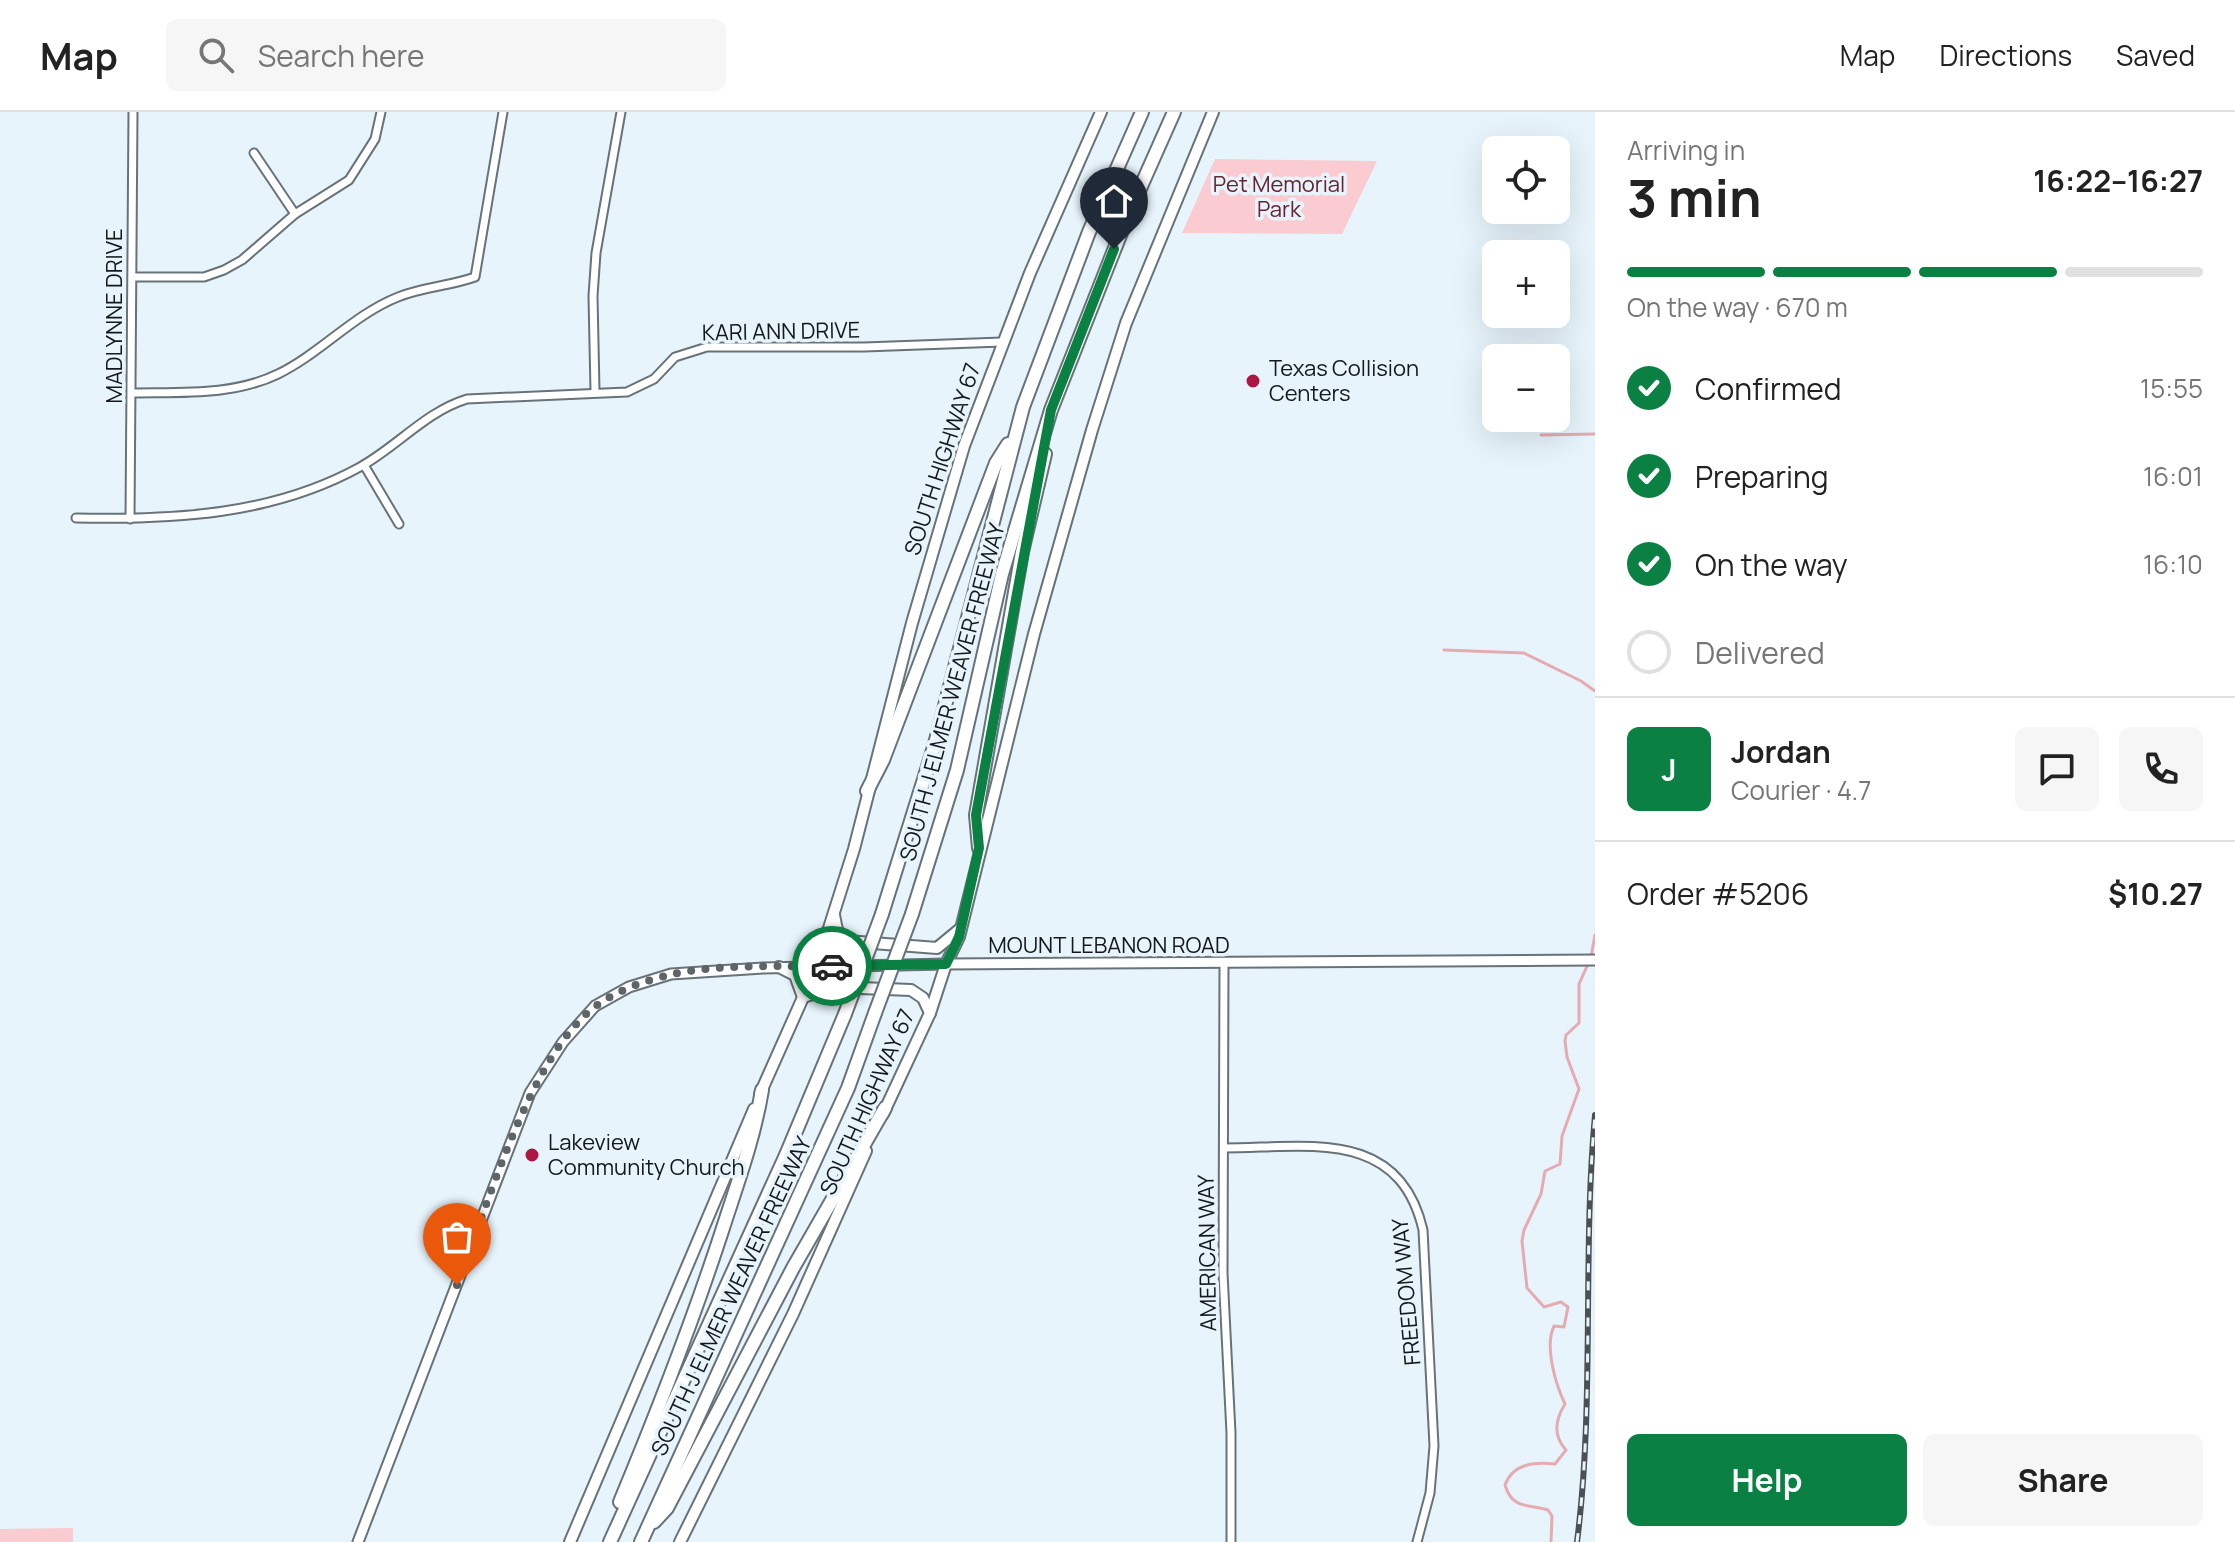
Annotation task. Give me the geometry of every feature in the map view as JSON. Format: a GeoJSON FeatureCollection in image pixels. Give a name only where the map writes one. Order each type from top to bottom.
{"type":"FeatureCollection","features":[{"type":"Feature","properties":{"kind":"highway","name":"SOUTH J ELMER WEAVER FREEWAY"},"geometry":{"type":"LineString","coordinates":[[609,1542],[780,1170],[845,1014],[882,914],[935,744],[1014,434],[1089,232],[1142,112]]}},
{"type":"Feature","properties":{"kind":"highway","name":"SOUTH J ELMER WEAVER FREEWAY"},"geometry":{"type":"LineString","coordinates":[[644,1536],[848,1088],[912,914],[957,770],[1002,574],[1051,410],[1126,220],[1174,112]]}},
{"type":"Feature","properties":{"kind":"highway"},"geometry":{"type":"LineString","coordinates":[[979,848],[976,815],[1051,410]]}},
{"type":"Feature","properties":{"kind":"highway"},"geometry":{"type":"LineString","coordinates":[[867,791],[883,760],[996,463],[1014,434]]}},
{"type":"Feature","properties":{"kind":"highway"},"geometry":{"type":"LineString","coordinates":[[609,1542],[611,1524],[673,1376],[697,1306],[756,1126],[762,1090]]}},
{"type":"Feature","properties":{"kind":"highway"},"geometry":{"type":"LineString","coordinates":[[644,1536],[667,1508],[793,1268],[885,1108]]}},
{"type":"Feature","properties":{"kind":"main road","name":"SOUTH HIGHWAY 67"},"geometry":{"type":"LineString","coordinates":[[570,1542],[817,966],[946,499],[1002,342],[1101,112]]}},
{"type":"Feature","properties":{"kind":"main road","name":"SOUTH HIGHWAY 67"},"geometry":{"type":"LineString","coordinates":[[680,1542],[793,1314],[930,1013],[946,964],[959,937],[1034,634],[1092,430],[1131,310],[1213,112]]}},
{"type":"Feature","properties":{"kind":"main road"},"geometry":{"type":"LineString","coordinates":[[833,914],[837,930],[847,941],[937,948],[960,929]]}},
{"type":"Feature","properties":{"kind":"main road"},"geometry":{"type":"LineString","coordinates":[[779,967],[795,975],[803,997],[835,987],[911,990],[923,998],[930,1013]]}},
{"type":"Feature","properties":{"kind":"street","name":"MADLYNNE DRIVE"},"geometry":{"type":"LineString","coordinates":[[130,519],[133,112]]}},
{"type":"Feature","properties":{"kind":"street"},"geometry":{"type":"LineString","coordinates":[[133,277],[204,277],[242,260],[295,214],[349,180],[375,139],[381,112]]}},
{"type":"Feature","properties":{"kind":"street"},"geometry":{"type":"LineString","coordinates":[[132,393],[237,388],[278,374],[327,344],[362,316],[396,298],[475,277],[503,112]]}},
{"type":"Feature","properties":{"kind":"street"},"geometry":{"type":"LineString","coordinates":[[595,391],[593,296],[596,253],[621,112]]}},
{"type":"Feature","properties":{"kind":"street"},"geometry":{"type":"LineString","coordinates":[[254,153],[295,214]]}},
{"type":"Feature","properties":{"kind":"street","name":"KARI ANN DRIVE"},"geometry":{"type":"LineString","coordinates":[[76,518],[130,519],[257,507],[330,483],[364,465],[447,405],[467,399],[637,389],[654,379],[675,357],[707,347],[864,347],[1002,342]]}},
{"type":"Feature","properties":{"kind":"street"},"geometry":{"type":"LineString","coordinates":[[364,465],[399,524]]}},
{"type":"Feature","properties":{"kind":"street","name":"MOUNT LEBANON ROAD"},"geometry":{"type":"LineString","coordinates":[[358,1542],[530,1093],[563,1042],[595,1006],[629,987],[671,974],[779,967],[1595,960]]}},
{"type":"Feature","properties":{"kind":"street","name":"AMERICAN WAY"},"geometry":{"type":"LineString","coordinates":[[1224,963],[1223,1273],[1231,1433],[1231,1542]]}},
{"type":"Feature","properties":{"kind":"street","name":"FREEDOM WAY"},"geometry":{"type":"LineString","coordinates":[[1224,1148],[1335,1148],[1357,1151],[1379,1161],[1416,1202],[1423,1230],[1434,1446],[1430,1493],[1417,1542]]}},
{"type":"Feature","properties":{"kind":"green space","name":"Pet Memorial Park"},"geometry":{"type":"Polygon","coordinates":[[[1215,159],[1377,161],[1342,234],[1182,233],[1215,159]]]}},
{"type":"Feature","properties":{"kind":"green space"},"geometry":{"type":"Polygon","coordinates":[[[73,1528],[73,1542],[0,1542],[0,1529],[73,1528]]]}},
{"type":"Feature","properties":{"kind":"waterway"},"geometry":{"type":"LineString","coordinates":[[1541,435],[1595,434]]}},
{"type":"Feature","properties":{"kind":"waterway"},"geometry":{"type":"LineString","coordinates":[[1444,650],[1524,653],[1595,691]]}},
{"type":"Feature","properties":{"kind":"waterway"},"geometry":{"type":"LineString","coordinates":[[1591,957],[1595,935]]}},
{"type":"Feature","properties":{"kind":"waterway"},"geometry":{"type":"LineString","coordinates":[[1551,1542],[1552,1516],[1548,1510],[1522,1505],[1512,1499],[1505,1485],[1519,1468],[1540,1463],[1555,1464],[1566,1450],[1557,1434],[1557,1422],[1565,1404],[1555,1377],[1550,1344],[1554,1326],[1564,1327],[1568,1307],[1561,1302],[1544,1307],[1527,1288],[1522,1241],[1541,1194],[1545,1171],[1560,1164],[1562,1136],[1579,1089],[1567,1057],[1565,1041],[1566,1035],[1579,1023],[1579,984],[1588,964]]}},
{"type":"Feature","properties":{"kind":"railway"},"geometry":{"type":"LineString","coordinates":[[1577,1542],[1586,1436],[1589,1222],[1595,1115]]}},
{"type":"Feature","properties":{"kind":"way so far"},"geometry":{"type":"LineString","coordinates":[[457,1285],[530,1093],[563,1042],[595,1006],[629,987],[671,974],[832,966]]}},
{"type":"Feature","properties":{"kind":"place","name":"Texas Collision Centers"},"geometry":{"type":"Point","coordinates":[1253,381]}},
{"type":"Feature","properties":{"kind":"place","name":"Lakeview Community Church"},"geometry":{"type":"Point","coordinates":[532,1155]}},
{"type":"Feature","properties":{"kind":"route"},"geometry":{"type":"LineString","coordinates":[[832,966],[946,964],[959,937],[979,848],[976,815],[1022,552],[1044,461],[1051,410],[1114,249]]}}]}
